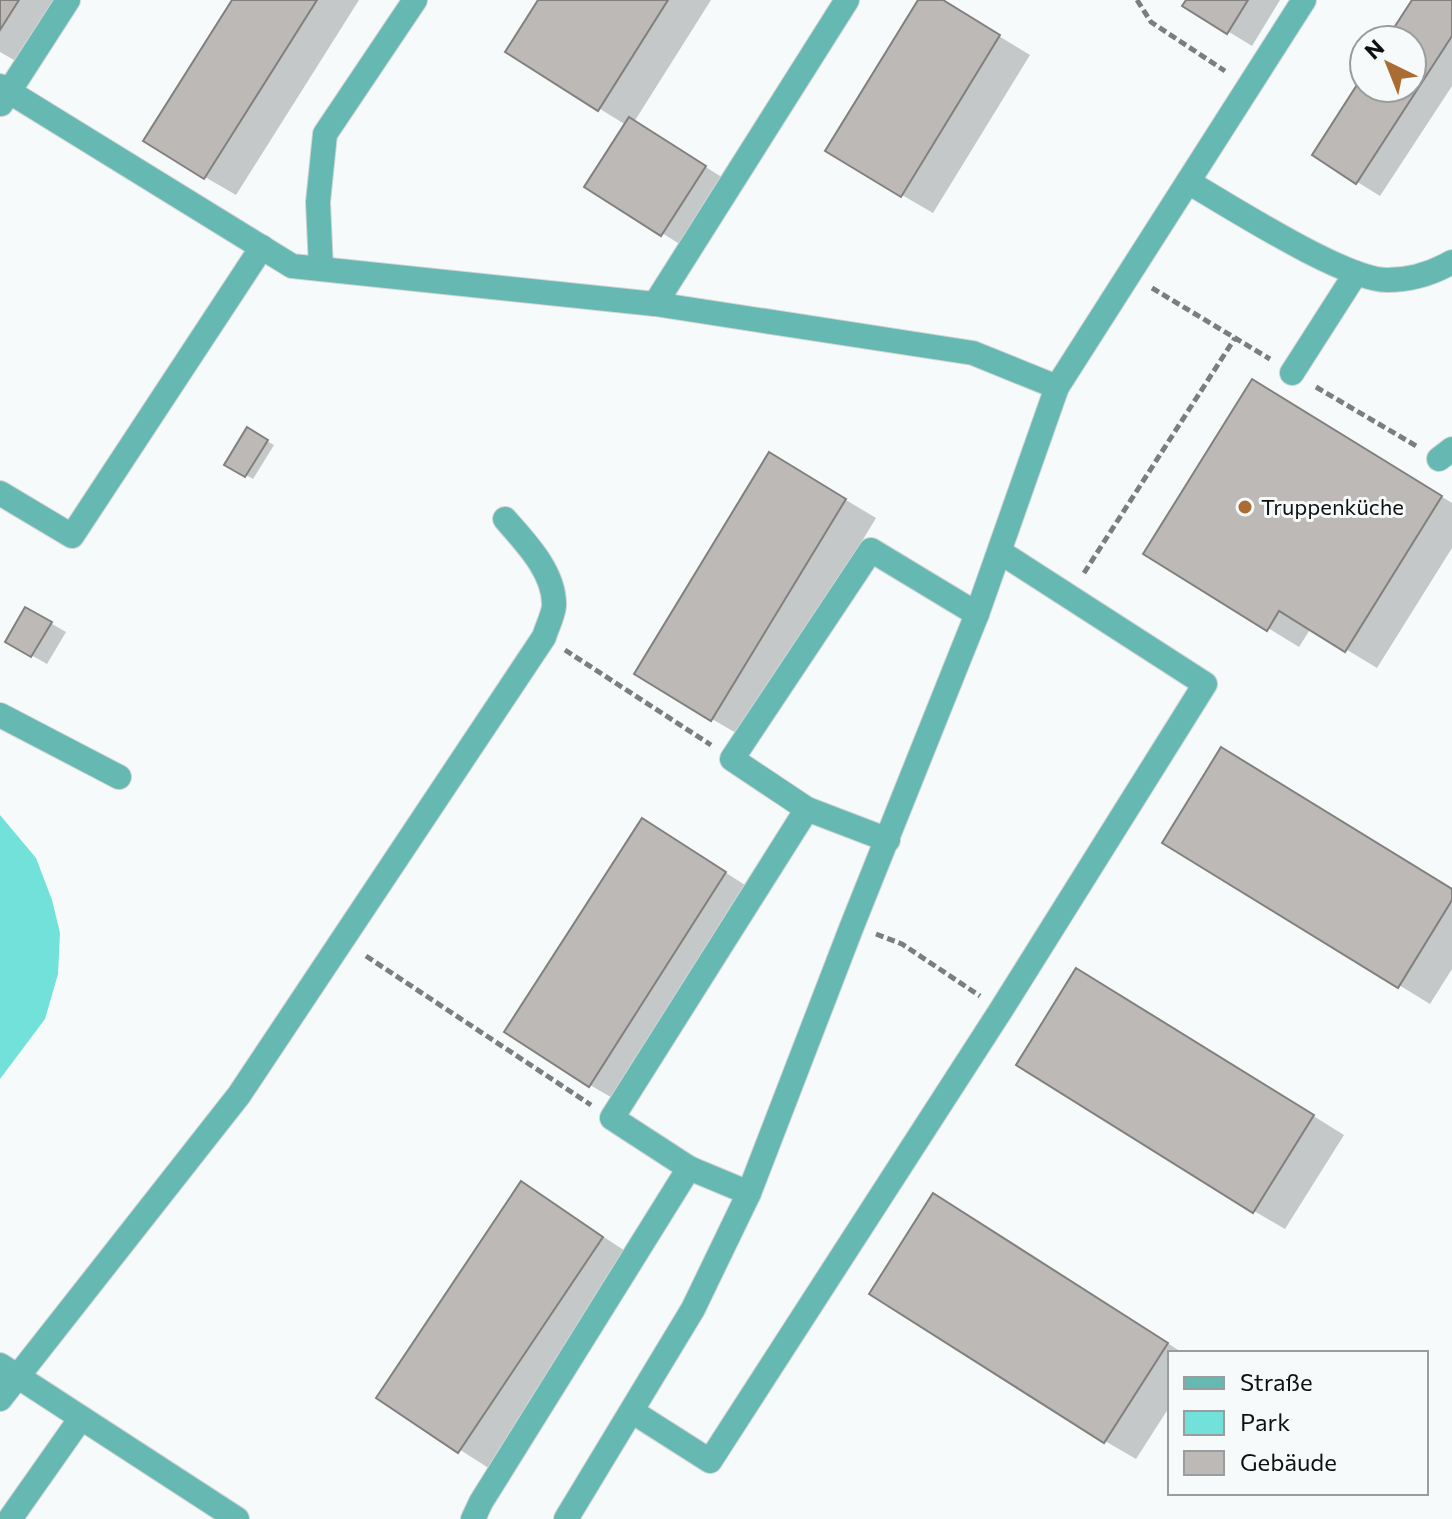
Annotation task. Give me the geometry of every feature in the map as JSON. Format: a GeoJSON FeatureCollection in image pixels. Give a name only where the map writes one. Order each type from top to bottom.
{"type":"FeatureCollection","features":[{"type":"Feature","properties":{"kind":"lane"},"geometry":{"type":"LineString","coordinates":[[68,0],[3,94],[292,266],[655,304],[973,353],[1057,387]]}},
{"type":"Feature","properties":{"kind":"lane"},"geometry":{"type":"LineString","coordinates":[[321,268],[318,202],[325,134],[415,0]]}},
{"type":"Feature","properties":{"kind":"lane"},"geometry":{"type":"LineString","coordinates":[[655,304],[847,0]]}},
{"type":"Feature","properties":{"kind":"lane"},"geometry":{"type":"LineString","coordinates":[[566,1519],[693,1309],[749,1193],[977,614],[1057,387],[1304,0]]}},
{"type":"Feature","properties":{"kind":"lane"},"geometry":{"type":"LineString","coordinates":[[1188,182],[1321,257],[1356,273],[1385,280],[1417,277],[1452,262]]}},
{"type":"Feature","properties":{"kind":"lane"},"geometry":{"type":"LineString","coordinates":[[0,493],[72,536],[262,247]]}},
{"type":"Feature","properties":{"kind":"lane"},"geometry":{"type":"LineString","coordinates":[[1292,373],[1356,273]]}},
{"type":"Feature","properties":{"kind":"lane"},"geometry":{"type":"LineString","coordinates":[[0,1399],[9,1371],[239,1095],[544,637],[554,606],[548,576],[530,548],[505,519]]}},
{"type":"Feature","properties":{"kind":"lane"},"geometry":{"type":"LineString","coordinates":[[888,840],[807,809],[732,759],[871,550],[977,614]]}},
{"type":"Feature","properties":{"kind":"lane"},"geometry":{"type":"LineString","coordinates":[[633,1412],[710,1461],[1001,1010],[1205,684],[1000,552]]}},
{"type":"Feature","properties":{"kind":"lane"},"geometry":{"type":"LineString","coordinates":[[0,715],[119,777]]}},
{"type":"Feature","properties":{"kind":"lane"},"geometry":{"type":"LineString","coordinates":[[749,1193],[689,1168],[612,1118],[807,809]]}},
{"type":"Feature","properties":{"kind":"lane"},"geometry":{"type":"LineString","coordinates":[[473,1519],[689,1168]]}},
{"type":"Feature","properties":{"kind":"lane"},"geometry":{"type":"LineString","coordinates":[[9,1371],[237,1519]]}},
{"type":"Feature","properties":{"kind":"lane"},"geometry":{"type":"LineString","coordinates":[[10,1519],[81,1418]]}},
{"type":"Feature","properties":{"kind":"path"},"geometry":{"type":"LineString","coordinates":[[1137,0],[1151,22],[1249,86]]}},
{"type":"Feature","properties":{"kind":"path"},"geometry":{"type":"LineString","coordinates":[[1068,597],[1235,338]]}},
{"type":"Feature","properties":{"kind":"path"},"geometry":{"type":"LineString","coordinates":[[544,637],[732,759]]}},
{"type":"Feature","properties":{"kind":"path"},"geometry":{"type":"LineString","coordinates":[[852,926],[902,944],[1001,1010]]}},
{"type":"Feature","properties":{"kind":"path"},"geometry":{"type":"LineString","coordinates":[[343,940],[612,1118]]}},
{"type":"Feature","properties":{"kind":"green space"},"geometry":{"type":"Polygon","coordinates":[[[0,815],[36,858],[52,900],[60,933],[58,974],[45,1019],[0,1079],[0,815]]]}},
{"type":"Feature","properties":{"kind":"building"},"geometry":{"type":"Polygon","coordinates":[[[0,0],[19,0],[0,30],[0,0]]]}},
{"type":"Feature","properties":{"kind":"building"},"geometry":{"type":"Polygon","coordinates":[[[232,0],[317,0],[204,179],[143,141],[232,0]]]}},
{"type":"Feature","properties":{"kind":"building"},"geometry":{"type":"Polygon","coordinates":[[[538,0],[668,0],[598,111],[505,52],[538,0]]]}},
{"type":"Feature","properties":{"kind":"building"},"geometry":{"type":"Polygon","coordinates":[[[918,0],[943,0],[1000,35],[901,197],[825,151],[918,0]]]}},
{"type":"Feature","properties":{"kind":"building"},"geometry":{"type":"Polygon","coordinates":[[[1186,0],[1248,0],[1227,34],[1182,6],[1186,0]]]}},
{"type":"Feature","properties":{"kind":"building"},"geometry":{"type":"Polygon","coordinates":[[[1412,0],[1452,0],[1452,36],[1428,73],[1428,24],[1396,24],[1412,0]]]}},
{"type":"Feature","properties":{"kind":"building"},"geometry":{"type":"Polygon","coordinates":[[[1348,99],[1348,104],[1408,104],[1356,184],[1312,155],[1348,99]]]}},
{"type":"Feature","properties":{"kind":"building"},"geometry":{"type":"Polygon","coordinates":[[[629,117],[706,166],[661,236],[584,187],[629,117]]]}},
{"type":"Feature","properties":{"kind":"building"},"geometry":{"type":"Polygon","coordinates":[[[1252,379],[1442,496],[1345,652],[1279,611],[1267,631],[1143,554],[1252,379]]]}},
{"type":"Feature","properties":{"kind":"building"},"geometry":{"type":"Polygon","coordinates":[[[247,427],[268,440],[245,477],[224,465],[247,427]]]}},
{"type":"Feature","properties":{"kind":"building"},"geometry":{"type":"Polygon","coordinates":[[[769,452],[846,499],[711,721],[634,674],[769,452]]]}},
{"type":"Feature","properties":{"kind":"building"},"geometry":{"type":"Polygon","coordinates":[[[25,607],[52,622],[31,657],[5,642],[25,607]]]}},
{"type":"Feature","properties":{"kind":"building"},"geometry":{"type":"Polygon","coordinates":[[[1221,747],[1452,889],[1452,900],[1398,988],[1162,843],[1221,747]]]}},
{"type":"Feature","properties":{"kind":"building"},"geometry":{"type":"Polygon","coordinates":[[[642,818],[726,872],[589,1087],[504,1032],[642,818]]]}},
{"type":"Feature","properties":{"kind":"building"},"geometry":{"type":"Polygon","coordinates":[[[1076,968],[1314,1115],[1253,1213],[1016,1065],[1076,968]]]}},
{"type":"Feature","properties":{"kind":"building"},"geometry":{"type":"Polygon","coordinates":[[[521,1181],[603,1237],[458,1453],[376,1398],[521,1181]]]}},
{"type":"Feature","properties":{"kind":"building"},"geometry":{"type":"Polygon","coordinates":[[[933,1193],[1168,1343],[1104,1443],[869,1294],[933,1193]]]}},
{"type":"Feature","properties":{"kind":"place","name":"Truppenküche"},"geometry":{"type":"Point","coordinates":[1245,507]}}]}
